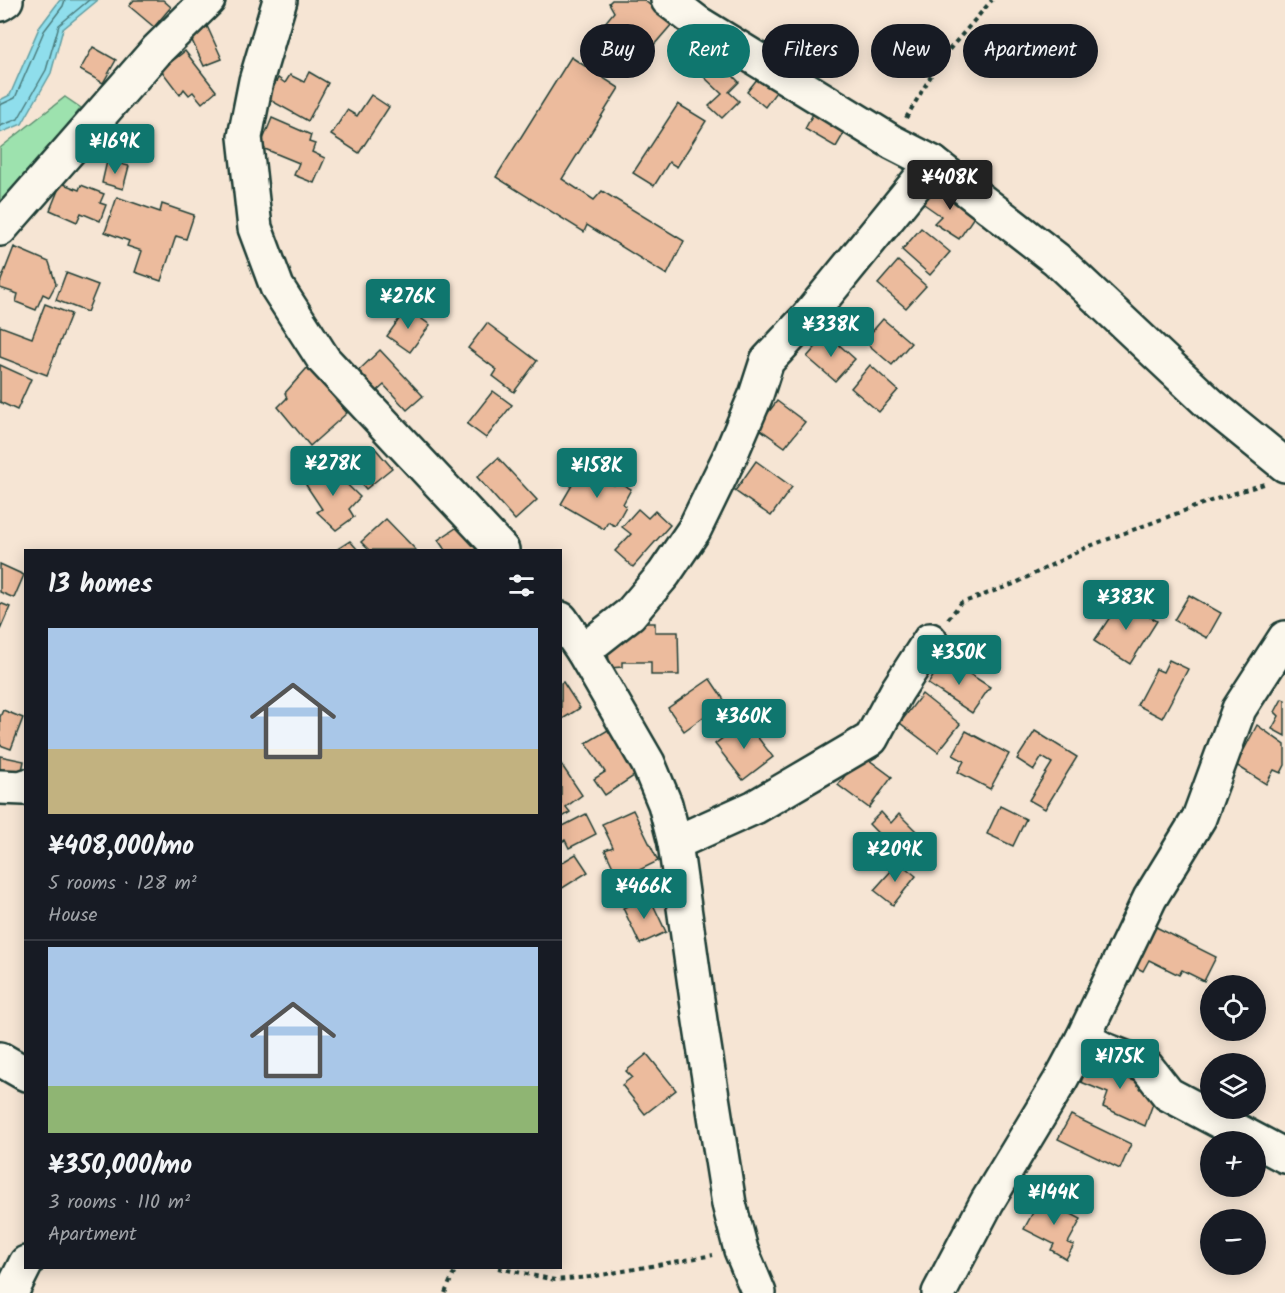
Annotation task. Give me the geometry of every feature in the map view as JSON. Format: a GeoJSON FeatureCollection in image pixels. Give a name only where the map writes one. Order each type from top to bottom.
{"type":"FeatureCollection","features":[{"type":"Feature","properties":{"kind":"street"},"geometry":{"type":"LineString","coordinates":[[0,4],[6,0]]}},
{"type":"Feature","properties":{"kind":"street"},"geometry":{"type":"LineString","coordinates":[[0,229],[158,49],[208,0]]}},
{"type":"Feature","properties":{"kind":"street"},"geometry":{"type":"LineString","coordinates":[[280,0],[256,81],[245,137],[255,228],[278,287],[324,360],[501,549]]}},
{"type":"Feature","properties":{"kind":"street"},"geometry":{"type":"LineString","coordinates":[[668,0],[698,23],[892,142],[933,164],[1056,259],[1210,404],[1279,475]]}},
{"type":"Feature","properties":{"kind":"street"},"geometry":{"type":"LineString","coordinates":[[583,651],[630,614],[664,574],[694,530],[752,405],[767,361],[806,319],[933,164]]}},
{"type":"Feature","properties":{"kind":"street"},"geometry":{"type":"LineString","coordinates":[[562,620],[583,651],[648,763],[665,804],[675,843],[703,1044],[729,1204],[741,1250],[759,1293]]}},
{"type":"Feature","properties":{"kind":"street"},"geometry":{"type":"LineString","coordinates":[[939,1293],[987,1202],[1060,1081],[1083,1038],[1150,898],[1199,818],[1239,709],[1285,638]]}},
{"type":"Feature","properties":{"kind":"street"},"geometry":{"type":"LineString","coordinates":[[675,843],[755,807],[871,739],[897,691],[930,640]]}},
{"type":"Feature","properties":{"kind":"street"},"geometry":{"type":"LineString","coordinates":[[0,787],[24,788]]}},
{"type":"Feature","properties":{"kind":"street"},"geometry":{"type":"LineString","coordinates":[[1083,1038],[1105,1050],[1146,1066],[1168,1094],[1285,1156]]}},
{"type":"Feature","properties":{"kind":"street"},"geometry":{"type":"LineString","coordinates":[[0,1059],[24,1073]]}},
{"type":"Feature","properties":{"kind":"street"},"geometry":{"type":"LineString","coordinates":[[11,1293],[24,1267]]}},
{"type":"Feature","properties":{"kind":"path"},"geometry":{"type":"LineString","coordinates":[[892,142],[941,59],[992,0]]}},
{"type":"Feature","properties":{"kind":"path"},"geometry":{"type":"LineString","coordinates":[[930,640],[961,603],[1014,584],[1087,547],[1262,484],[1279,475]]}},
{"type":"Feature","properties":{"kind":"path"},"geometry":{"type":"LineString","coordinates":[[503,1269],[555,1280],[590,1277],[741,1250]]}},
{"type":"Feature","properties":{"kind":"path"},"geometry":{"type":"LineString","coordinates":[[445,1293],[456,1269]]}},
{"type":"Feature","properties":{"kind":"green space"},"geometry":{"type":"Polygon","coordinates":[[[65,97],[81,108],[0,210],[0,148],[65,97]]]}},
{"type":"Feature","properties":{"kind":"water"},"geometry":{"type":"Polygon","coordinates":[[[60,0],[98,0],[63,29],[51,73],[22,124],[0,133],[0,100],[10,95],[39,28],[60,0]]]}},
{"type":"Feature","properties":{"kind":"building"},"geometry":{"type":"Polygon","coordinates":[[[134,0],[163,0],[171,7],[154,27],[129,6],[134,0]]]}},
{"type":"Feature","properties":{"kind":"building"},"geometry":{"type":"Polygon","coordinates":[[[612,0],[644,0],[672,24],[667,24],[667,30],[655,44],[655,24],[604,24],[614,12],[609,3],[612,0]]]}},
{"type":"Feature","properties":{"kind":"building"},"geometry":{"type":"Polygon","coordinates":[[[207,26],[222,59],[204,66],[189,34],[207,26]]]}},
{"type":"Feature","properties":{"kind":"building"},"geometry":{"type":"Polygon","coordinates":[[[93,47],[116,60],[103,83],[80,70],[93,47]]]}},
{"type":"Feature","properties":{"kind":"building"},"geometry":{"type":"Polygon","coordinates":[[[185,51],[216,91],[202,103],[193,92],[189,95],[184,89],[180,95],[161,70],[185,51]]]}},
{"type":"Feature","properties":{"kind":"building"},"geometry":{"type":"Polygon","coordinates":[[[571,57],[580,63],[580,78],[604,78],[619,88],[562,179],[594,200],[602,191],[684,241],[667,275],[587,225],[584,232],[496,177],[571,57]]]}},
{"type":"Feature","properties":{"kind":"building"},"geometry":{"type":"Polygon","coordinates":[[[309,72],[328,83],[308,121],[268,99],[278,78],[285,83],[290,75],[304,82],[309,72]]]}},
{"type":"Feature","properties":{"kind":"building"},"geometry":{"type":"Polygon","coordinates":[[[761,74],[762,78],[766,78],[779,88],[765,107],[747,92],[761,74]]]}},
{"type":"Feature","properties":{"kind":"building"},"geometry":{"type":"Polygon","coordinates":[[[705,78],[735,78],[739,82],[729,92],[739,101],[722,118],[709,106],[722,94],[705,78]]]}},
{"type":"Feature","properties":{"kind":"building"},"geometry":{"type":"Polygon","coordinates":[[[371,95],[389,107],[359,153],[331,135],[347,110],[357,116],[371,95]]]}},
{"type":"Feature","properties":{"kind":"building"},"geometry":{"type":"Polygon","coordinates":[[[678,104],[706,121],[677,167],[669,162],[654,186],[633,173],[678,104]]]}},
{"type":"Feature","properties":{"kind":"building"},"geometry":{"type":"Polygon","coordinates":[[[815,110],[847,128],[836,147],[805,129],[815,110]]]}},
{"type":"Feature","properties":{"kind":"building"},"geometry":{"type":"Polygon","coordinates":[[[272,118],[311,135],[309,142],[315,144],[312,152],[325,158],[314,183],[294,175],[299,163],[260,147],[272,118]]]}},
{"type":"Feature","properties":{"kind":"building"},"geometry":{"type":"Polygon","coordinates":[[[107,161],[129,166],[123,189],[102,183],[107,161]]]}},
{"type":"Feature","properties":{"kind":"building"},"geometry":{"type":"Polygon","coordinates":[[[61,183],[79,190],[81,185],[104,194],[100,203],[106,205],[100,221],[81,213],[77,222],[50,210],[61,183]]]}},
{"type":"Feature","properties":{"kind":"building"},"geometry":{"type":"Polygon","coordinates":[[[939,183],[978,211],[959,239],[934,223],[941,216],[921,202],[939,183]]]}},
{"type":"Feature","properties":{"kind":"building"},"geometry":{"type":"Polygon","coordinates":[[[117,197],[160,212],[162,204],[194,215],[186,239],[176,236],[161,281],[135,272],[142,251],[127,246],[129,241],[105,232],[117,197]]]}},
{"type":"Feature","properties":{"kind":"building"},"geometry":{"type":"Polygon","coordinates":[[[921,228],[950,252],[930,275],[902,250],[921,228]]]}},
{"type":"Feature","properties":{"kind":"building"},"geometry":{"type":"Polygon","coordinates":[[[14,247],[49,262],[56,284],[49,297],[43,294],[36,310],[16,302],[18,294],[0,288],[14,247]]]}},
{"type":"Feature","properties":{"kind":"building"},"geometry":{"type":"Polygon","coordinates":[[[898,261],[926,286],[906,308],[878,284],[898,261]]]}},
{"type":"Feature","properties":{"kind":"building"},"geometry":{"type":"Polygon","coordinates":[[[66,273],[98,285],[87,312],[56,300],[66,273]]]}},
{"type":"Feature","properties":{"kind":"building"},"geometry":{"type":"Polygon","coordinates":[[[45,304],[71,314],[47,375],[0,357],[0,326],[32,338],[45,304]]]}},
{"type":"Feature","properties":{"kind":"building"},"geometry":{"type":"Polygon","coordinates":[[[407,308],[430,325],[410,352],[387,336],[407,308]]]}},
{"type":"Feature","properties":{"kind":"building"},"geometry":{"type":"Polygon","coordinates":[[[883,319],[911,343],[892,365],[864,341],[883,319]]]}},
{"type":"Feature","properties":{"kind":"building"},"geometry":{"type":"Polygon","coordinates":[[[487,323],[537,361],[514,392],[493,376],[497,370],[468,348],[487,323]]]}},
{"type":"Feature","properties":{"kind":"building"},"geometry":{"type":"Polygon","coordinates":[[[827,334],[855,359],[835,381],[807,357],[827,334]]]}},
{"type":"Feature","properties":{"kind":"building"},"geometry":{"type":"Polygon","coordinates":[[[380,350],[423,396],[407,410],[384,385],[375,393],[356,373],[380,350]]]}},
{"type":"Feature","properties":{"kind":"building"},"geometry":{"type":"Polygon","coordinates":[[[0,365],[31,379],[17,410],[0,402],[0,365]]]}},
{"type":"Feature","properties":{"kind":"building"},"geometry":{"type":"Polygon","coordinates":[[[870,365],[898,390],[879,412],[851,388],[870,365]]]}},
{"type":"Feature","properties":{"kind":"building"},"geometry":{"type":"Polygon","coordinates":[[[308,367],[347,413],[310,446],[278,407],[287,398],[285,393],[308,367]]]}},
{"type":"Feature","properties":{"kind":"building"},"geometry":{"type":"Polygon","coordinates":[[[493,391],[512,405],[486,438],[467,424],[493,391]]]}},
{"type":"Feature","properties":{"kind":"building"},"geometry":{"type":"Polygon","coordinates":[[[777,401],[805,422],[785,447],[757,427],[777,401]]]}},
{"type":"Feature","properties":{"kind":"building"},"geometry":{"type":"Polygon","coordinates":[[[374,447],[392,468],[366,489],[348,468],[374,447]]]}},
{"type":"Feature","properties":{"kind":"building"},"geometry":{"type":"Polygon","coordinates":[[[498,458],[537,500],[515,520],[477,477],[498,458]]]}},
{"type":"Feature","properties":{"kind":"building"},"geometry":{"type":"Polygon","coordinates":[[[756,461],[792,487],[771,516],[735,491],[756,461]]]}},
{"type":"Feature","properties":{"kind":"building"},"geometry":{"type":"Polygon","coordinates":[[[325,463],[360,497],[349,509],[354,517],[336,530],[317,512],[322,509],[306,485],[325,463]]]}},
{"type":"Feature","properties":{"kind":"building"},"geometry":{"type":"Polygon","coordinates":[[[582,468],[614,485],[617,481],[631,489],[623,504],[626,506],[615,526],[608,522],[604,529],[561,504],[582,468]]]}},
{"type":"Feature","properties":{"kind":"building"},"geometry":{"type":"Polygon","coordinates":[[[638,509],[648,518],[655,511],[670,525],[633,567],[615,551],[631,534],[622,527],[638,509]]]}},
{"type":"Feature","properties":{"kind":"building"},"geometry":{"type":"Polygon","coordinates":[[[386,519],[415,549],[368,549],[361,542],[386,519]]]}},
{"type":"Feature","properties":{"kind":"building"},"geometry":{"type":"Polygon","coordinates":[[[459,526],[476,549],[444,549],[438,540],[459,526]]]}},
{"type":"Feature","properties":{"kind":"building"},"geometry":{"type":"Polygon","coordinates":[[[350,541],[357,549],[338,549],[350,541]]]}},
{"type":"Feature","properties":{"kind":"building"},"geometry":{"type":"Polygon","coordinates":[[[0,564],[24,575],[14,598],[0,592],[0,564]]]}},
{"type":"Feature","properties":{"kind":"building"},"geometry":{"type":"Polygon","coordinates":[[[1189,595],[1221,613],[1207,638],[1174,620],[1189,595]]]}},
{"type":"Feature","properties":{"kind":"building"},"geometry":{"type":"Polygon","coordinates":[[[1122,599],[1157,621],[1130,664],[1094,641],[1122,599]]]}},
{"type":"Feature","properties":{"kind":"building"},"geometry":{"type":"Polygon","coordinates":[[[0,603],[10,607],[0,630],[0,603]]]}},
{"type":"Feature","properties":{"kind":"building"},"geometry":{"type":"Polygon","coordinates":[[[634,623],[655,623],[655,632],[678,632],[679,675],[651,675],[651,662],[622,662],[622,667],[609,668],[608,641],[619,635],[634,635],[634,623]]]}},
{"type":"Feature","properties":{"kind":"building"},"geometry":{"type":"Polygon","coordinates":[[[945,658],[990,687],[972,713],[928,684],[945,658]]]}},
{"type":"Feature","properties":{"kind":"building"},"geometry":{"type":"Polygon","coordinates":[[[1169,660],[1188,669],[1162,718],[1137,705],[1156,669],[1163,672],[1169,660]]]}},
{"type":"Feature","properties":{"kind":"building"},"geometry":{"type":"Polygon","coordinates":[[[710,679],[733,713],[717,724],[709,713],[684,731],[668,708],[710,679]]]}},
{"type":"Feature","properties":{"kind":"building"},"geometry":{"type":"Polygon","coordinates":[[[562,682],[580,708],[562,719],[562,682]]]}},
{"type":"Feature","properties":{"kind":"building"},"geometry":{"type":"Polygon","coordinates":[[[922,694],[960,724],[938,752],[900,723],[922,694]]]}},
{"type":"Feature","properties":{"kind":"building"},"geometry":{"type":"Polygon","coordinates":[[[1282,699],[1285,700],[1285,736],[1272,729],[1279,716],[1275,712],[1282,699]]]}},
{"type":"Feature","properties":{"kind":"building"},"geometry":{"type":"Polygon","coordinates":[[[3,710],[23,718],[11,749],[0,745],[0,717],[3,710]]]}},
{"type":"Feature","properties":{"kind":"building"},"geometry":{"type":"Polygon","coordinates":[[[745,721],[773,757],[743,780],[715,744],[745,721]]]}},
{"type":"Feature","properties":{"kind":"building"},"geometry":{"type":"Polygon","coordinates":[[[1257,725],[1285,745],[1285,765],[1281,773],[1274,770],[1266,784],[1236,765],[1257,725]]]}},
{"type":"Feature","properties":{"kind":"building"},"geometry":{"type":"Polygon","coordinates":[[[608,730],[637,774],[605,795],[594,779],[605,772],[586,743],[608,730]]]}},
{"type":"Feature","properties":{"kind":"building"},"geometry":{"type":"Polygon","coordinates":[[[966,731],[1009,754],[990,789],[958,772],[964,761],[953,755],[966,731]]]}},
{"type":"Feature","properties":{"kind":"building"},"geometry":{"type":"Polygon","coordinates":[[[1035,731],[1077,757],[1045,809],[1029,800],[1052,763],[1042,757],[1034,770],[1017,759],[1035,731]]]}},
{"type":"Feature","properties":{"kind":"building"},"geometry":{"type":"Polygon","coordinates":[[[861,754],[892,777],[869,808],[838,785],[861,754]]]}},
{"type":"Feature","properties":{"kind":"building"},"geometry":{"type":"Polygon","coordinates":[[[0,756],[24,761],[21,776],[0,781],[0,756]]]}},
{"type":"Feature","properties":{"kind":"building"},"geometry":{"type":"Polygon","coordinates":[[[562,765],[582,795],[566,807],[570,812],[562,817],[562,765]]]}},
{"type":"Feature","properties":{"kind":"building"},"geometry":{"type":"Polygon","coordinates":[[[1000,806],[1026,819],[1013,846],[987,834],[1000,806]]]}},
{"type":"Feature","properties":{"kind":"building"},"geometry":{"type":"Polygon","coordinates":[[[633,810],[658,861],[619,880],[605,850],[613,847],[602,824],[633,810]]]}},
{"type":"Feature","properties":{"kind":"building"},"geometry":{"type":"Polygon","coordinates":[[[881,812],[891,823],[899,814],[918,833],[899,855],[869,824],[881,812]]]}},
{"type":"Feature","properties":{"kind":"building"},"geometry":{"type":"Polygon","coordinates":[[[586,814],[596,834],[569,848],[565,840],[562,842],[562,826],[586,814]]]}},
{"type":"Feature","properties":{"kind":"building"},"geometry":{"type":"Polygon","coordinates":[[[576,854],[588,872],[562,888],[562,862],[576,854]]]}},
{"type":"Feature","properties":{"kind":"building"},"geometry":{"type":"Polygon","coordinates":[[[896,860],[916,876],[893,905],[874,890],[891,871],[887,868],[896,860]]]}},
{"type":"Feature","properties":{"kind":"building"},"geometry":{"type":"Polygon","coordinates":[[[649,896],[666,932],[640,944],[623,908],[649,896]]]}},
{"type":"Feature","properties":{"kind":"building"},"geometry":{"type":"Polygon","coordinates":[[[1148,923],[1216,957],[1207,975],[1200,975],[1200,979],[1182,970],[1179,975],[1149,960],[1143,971],[1128,963],[1148,923]]]}},
{"type":"Feature","properties":{"kind":"building"},"geometry":{"type":"Polygon","coordinates":[[[647,1054],[676,1090],[645,1114],[622,1085],[632,1077],[626,1071],[647,1054]]]}},
{"type":"Feature","properties":{"kind":"building"},"geometry":{"type":"Polygon","coordinates":[[[1093,1055],[1136,1075],[1155,1098],[1145,1126],[1103,1107],[1108,1093],[1081,1082],[1093,1055]]]}},
{"type":"Feature","properties":{"kind":"building"},"geometry":{"type":"Polygon","coordinates":[[[1071,1115],[1131,1144],[1120,1169],[1058,1139],[1071,1115]]]}},
{"type":"Feature","properties":{"kind":"building"},"geometry":{"type":"Polygon","coordinates":[[[1041,1198],[1081,1219],[1068,1243],[1074,1245],[1066,1259],[1051,1250],[1054,1244],[1024,1229],[1041,1198]]]}}]}
